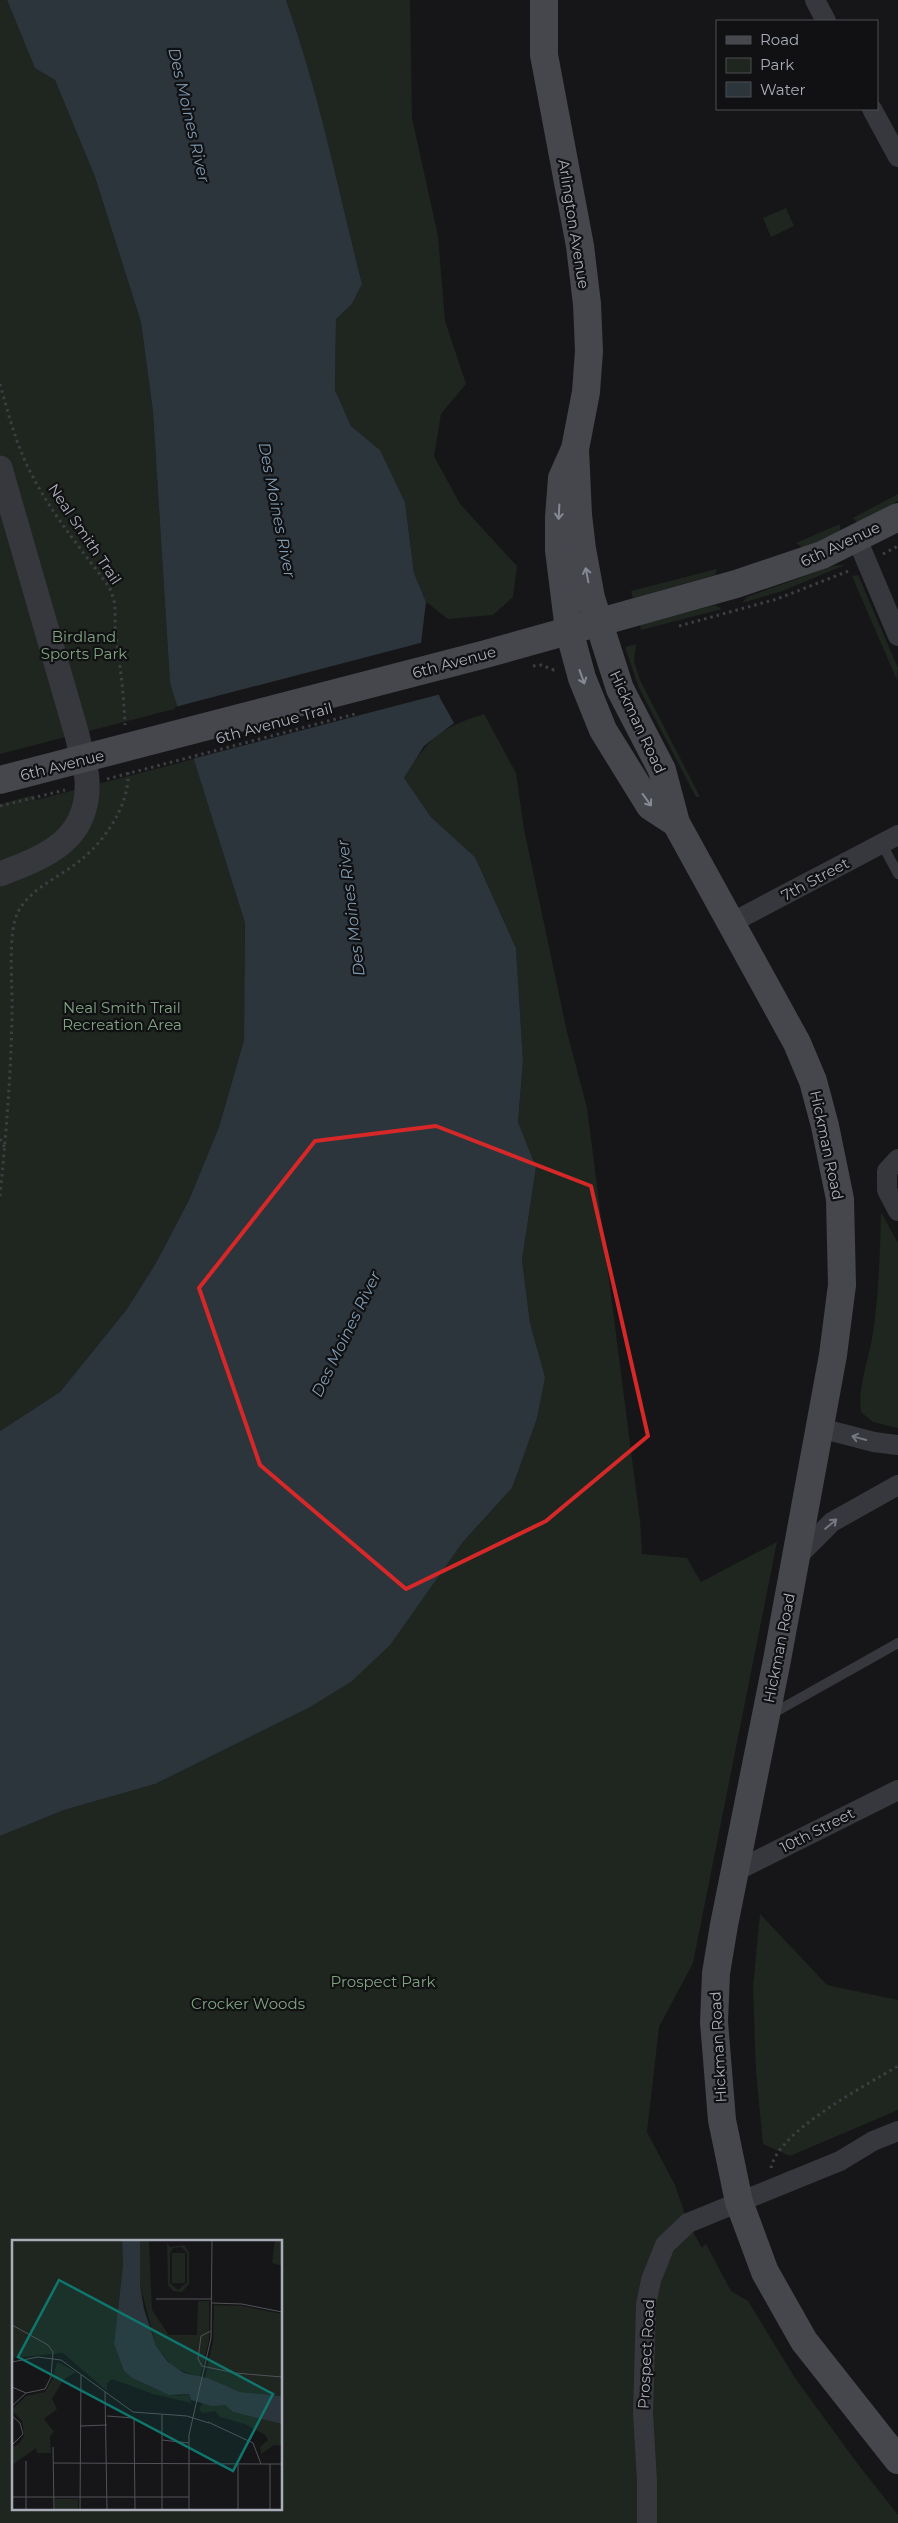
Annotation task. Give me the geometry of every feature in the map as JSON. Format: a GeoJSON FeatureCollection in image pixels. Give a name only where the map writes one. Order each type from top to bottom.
{"type":"FeatureCollection","features":[{"type":"Feature","properties":{"kind":"main road","name":"Arlington Avenue"},"geometry":{"type":"LineString","coordinates":[[544,0],[542,18],[544,55],[580,246],[587,304],[589,351],[586,392],[575,449],[562,478],[559,517],[559,550],[569,630]]}},
{"type":"Feature","properties":{"kind":"main road","name":"Arlington Avenue"},"geometry":{"type":"LineString","coordinates":[[575,449],[581,541],[598,622]]}},
{"type":"Feature","properties":{"kind":"main road","name":"6th Avenue"},"geometry":{"type":"LineString","coordinates":[[0,780],[32,785],[783,570],[857,539],[898,517]]}},
{"type":"Feature","properties":{"kind":"main road","name":"Hickman Road"},"geometry":{"type":"LineString","coordinates":[[598,622],[620,689],[662,770],[676,823],[797,1043],[813,1081],[826,1126],[840,1200],[842,1285],[833,1355],[767,1716],[716,1973],[714,2022],[722,2120],[739,2202],[766,2272],[804,2341],[898,2460]]}},
{"type":"Feature","properties":{"kind":"main road","name":"Hickman Road"},"geometry":{"type":"LineString","coordinates":[[569,630],[580,672],[603,730],[650,806],[676,823]]}},
{"type":"Feature","properties":{"kind":"street"},"geometry":{"type":"LineString","coordinates":[[815,0],[825,20]]}},
{"type":"Feature","properties":{"kind":"street"},"geometry":{"type":"LineString","coordinates":[[873,110],[898,158]]}},
{"type":"Feature","properties":{"kind":"street"},"geometry":{"type":"LineString","coordinates":[[0,468],[77,735],[87,777],[87,797],[84,813],[65,842],[43,858],[0,874]]}},
{"type":"Feature","properties":{"kind":"street"},"geometry":{"type":"LineString","coordinates":[[857,539],[898,636]]}},
{"type":"Feature","properties":{"kind":"street","name":"7th Street"},"geometry":{"type":"LineString","coordinates":[[731,923],[890,840]]}},
{"type":"Feature","properties":{"kind":"street"},"geometry":{"type":"LineString","coordinates":[[898,1159],[887,1171],[887,1190],[898,1211]]}},
{"type":"Feature","properties":{"kind":"street"},"geometry":{"type":"LineString","coordinates":[[820,1428],[874,1442],[898,1445]]}},
{"type":"Feature","properties":{"kind":"street"},"geometry":{"type":"LineString","coordinates":[[796,1558],[832,1522],[898,1485]]}},
{"type":"Feature","properties":{"kind":"street","name":"10th Street"},"geometry":{"type":"LineString","coordinates":[[736,1871],[898,1790]]}},
{"type":"Feature","properties":{"kind":"street","name":"Prospect Road"},"geometry":{"type":"LineString","coordinates":[[647,2523],[647,2481],[642,2414],[646,2305],[651,2280],[665,2245],[688,2223],[840,2161],[873,2140],[898,2131]]}},
{"type":"Feature","properties":{"kind":"lane"},"geometry":{"type":"LineString","coordinates":[[890,840],[898,874]]}},
{"type":"Feature","properties":{"kind":"lane"},"geometry":{"type":"LineString","coordinates":[[767,1716],[898,1643]]}},
{"type":"Feature","properties":{"kind":"path","name":"Neal Smith Trail"},"geometry":{"type":"LineString","coordinates":[[0,384],[12,429],[32,476],[109,587],[115,601],[115,634],[124,690],[126,728]]}},
{"type":"Feature","properties":{"kind":"path"},"geometry":{"type":"LineString","coordinates":[[881,555],[898,546]]}},
{"type":"Feature","properties":{"kind":"path"},"geometry":{"type":"LineString","coordinates":[[531,667],[541,665],[554,670]]}},
{"type":"Feature","properties":{"kind":"path","name":"6th Avenue Trail"},"geometry":{"type":"LineString","coordinates":[[102,780],[363,712]]}},
{"type":"Feature","properties":{"kind":"path"},"geometry":{"type":"LineString","coordinates":[[0,1196],[10,1080],[13,938],[17,913],[28,897],[82,859],[110,828],[125,800],[128,766]]}},
{"type":"Feature","properties":{"kind":"path"},"geometry":{"type":"LineString","coordinates":[[0,806],[32,785],[74,788]]}},
{"type":"Feature","properties":{"kind":"path"},"geometry":{"type":"LineString","coordinates":[[0,1139],[5,1149]]}},
{"type":"Feature","properties":{"kind":"path"},"geometry":{"type":"LineString","coordinates":[[766,2191],[772,2158],[800,2128],[898,2066]]}},
{"type":"Feature","properties":{"kind":"highlighted area"},"geometry":{"type":"Polygon","coordinates":[[[436,1126],[591,1186],[648,1436],[546,1521],[406,1589],[260,1465],[199,1288],[315,1141],[436,1126]]]}},
{"type":"Feature","properties":{"kind":"green space","name":"Birdland Sports Park"},"geometry":{"type":"Polygon","coordinates":[[[0,0],[7,0],[35,67],[55,80],[95,177],[141,322],[153,412],[170,683],[178,708],[0,754],[0,0]]]}},
{"type":"Feature","properties":{"kind":"green space"},"geometry":{"type":"Polygon","coordinates":[[[286,0],[410,0],[412,118],[438,236],[445,321],[466,384],[441,414],[434,456],[460,504],[517,566],[513,597],[493,615],[448,619],[426,602],[414,573],[405,502],[380,450],[351,426],[335,390],[336,319],[352,304],[362,284],[318,105],[286,0]]]}},
{"type":"Feature","properties":{"kind":"green space"},"geometry":{"type":"Polygon","coordinates":[[[786,208],[794,226],[771,237],[763,218],[786,208]]]}},
{"type":"Feature","properties":{"kind":"green space"},"geometry":{"type":"Polygon","coordinates":[[[898,494],[898,501],[858,523],[853,518],[898,494]]]}},
{"type":"Feature","properties":{"kind":"green space"},"geometry":{"type":"Polygon","coordinates":[[[840,524],[840,531],[803,548],[796,543],[840,524]]]}},
{"type":"Feature","properties":{"kind":"green space"},"geometry":{"type":"Polygon","coordinates":[[[845,565],[782,591],[742,603],[747,597],[833,566],[845,565]]]}},
{"type":"Feature","properties":{"kind":"green space"},"geometry":{"type":"Polygon","coordinates":[[[717,569],[715,575],[633,598],[631,591],[717,569]]]}},
{"type":"Feature","properties":{"kind":"green space"},"geometry":{"type":"Polygon","coordinates":[[[858,575],[898,668],[897,680],[852,576],[858,575]]]}},
{"type":"Feature","properties":{"kind":"green space"},"geometry":{"type":"Polygon","coordinates":[[[715,605],[722,609],[641,630],[640,625],[642,624],[715,605]]]}},
{"type":"Feature","properties":{"kind":"green space"},"geometry":{"type":"Polygon","coordinates":[[[636,644],[634,661],[640,680],[700,797],[696,797],[639,688],[626,650],[626,647],[636,644]]]}},
{"type":"Feature","properties":{"kind":"green space","name":"Prospect Park"},"geometry":{"type":"Polygon","coordinates":[[[484,714],[516,773],[524,829],[567,1032],[587,1108],[640,1521],[642,1554],[687,1558],[701,1582],[777,1542],[693,1963],[659,2027],[647,2132],[675,2185],[688,2223],[702,2248],[706,2244],[731,2291],[748,2301],[795,2378],[857,2463],[898,2515],[898,2523],[0,2523],[0,1836],[64,1810],[155,1784],[248,1737],[462,1543],[512,1488],[545,1377],[530,1323],[522,1260],[536,1167],[518,1122],[523,1061],[516,948],[475,857],[431,817],[404,778],[428,744],[436,736],[456,724],[484,714]]]}},
{"type":"Feature","properties":{"kind":"green space","name":"Neal Smith Trail Recreation Area"},"geometry":{"type":"Polygon","coordinates":[[[194,759],[245,923],[244,1040],[219,1127],[189,1200],[156,1263],[127,1309],[60,1392],[0,1431],[0,804],[34,795],[36,800],[194,759]]]}},
{"type":"Feature","properties":{"kind":"green space"},"geometry":{"type":"Polygon","coordinates":[[[881,1212],[898,1243],[898,1428],[873,1422],[861,1412],[860,1402],[877,1302],[881,1212]]]}},
{"type":"Feature","properties":{"kind":"green space"},"geometry":{"type":"Polygon","coordinates":[[[760,1914],[827,1985],[898,2000],[898,2110],[790,2156],[763,2144],[756,2072],[753,1987],[760,1914]]]}},
{"type":"Feature","properties":{"kind":"water","name":"Des Moines River"},"geometry":{"type":"Polygon","coordinates":[[[7,0],[286,0],[318,105],[362,284],[352,304],[336,319],[335,390],[351,426],[380,450],[405,502],[414,573],[426,602],[421,643],[440,698],[454,723],[424,746],[404,778],[431,817],[475,857],[516,948],[523,1061],[518,1122],[536,1167],[522,1260],[530,1323],[545,1377],[537,1418],[512,1488],[462,1543],[390,1645],[352,1681],[310,1707],[155,1784],[64,1810],[0,1836],[0,1431],[60,1392],[127,1309],[156,1263],[189,1200],[219,1127],[244,1040],[245,923],[170,683],[153,412],[141,322],[95,177],[55,80],[35,68],[7,0]]]}},
{"type":"Feature","properties":{"kind":"pier"},"geometry":{"type":"Polygon","coordinates":[[[424,642],[441,694],[192,759],[175,707],[424,642]]]}},
{"type":"Feature","properties":{"kind":"park label","name":"Crocker Woods"},"geometry":{"type":"Point","coordinates":[248,2003]}}]}
